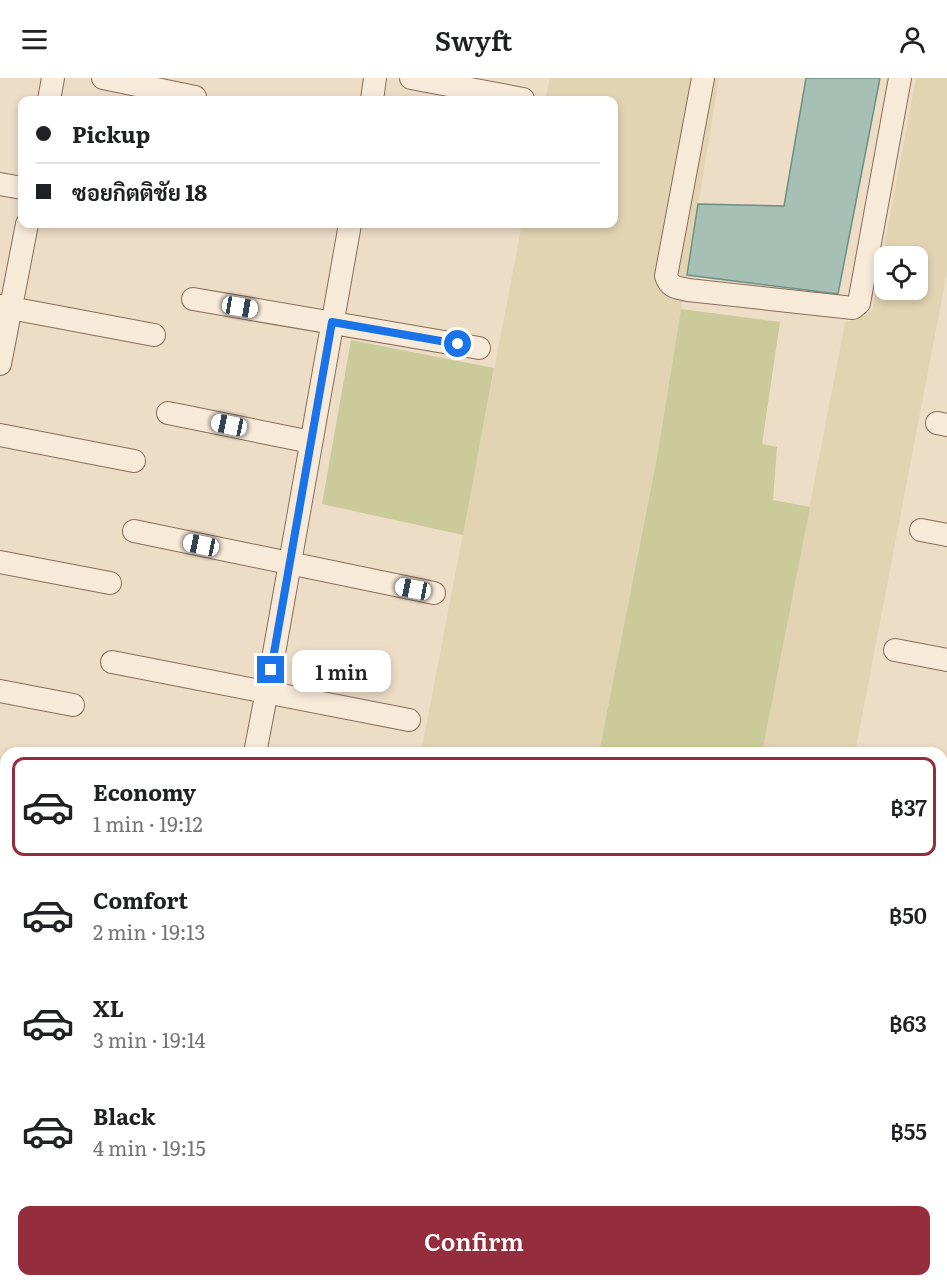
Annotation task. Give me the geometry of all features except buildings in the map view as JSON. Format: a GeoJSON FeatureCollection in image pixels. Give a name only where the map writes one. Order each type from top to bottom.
{"type":"FeatureCollection","features":[{"type":"Feature","properties":{"kind":"street"},"geometry":{"type":"LineString","coordinates":[[50,96],[53,78]]}},
{"type":"Feature","properties":{"kind":"street"},"geometry":{"type":"LineString","coordinates":[[103,78],[190,96]]}},
{"type":"Feature","properties":{"kind":"street"},"geometry":{"type":"LineString","coordinates":[[373,96],[375,78]]}},
{"type":"Feature","properties":{"kind":"street"},"geometry":{"type":"LineString","coordinates":[[411,78],[507,96]]}},
{"type":"Feature","properties":{"kind":"street"},"geometry":{"type":"LineString","coordinates":[[703,78],[666,276],[668,283],[673,287],[688,290],[853,308],[859,303],[900,78]]}},
{"type":"Feature","properties":{"kind":"street"},"geometry":{"type":"LineString","coordinates":[[0,184],[18,187]]}},
{"type":"Feature","properties":{"kind":"street"},"geometry":{"type":"LineString","coordinates":[[0,364],[5,307],[26,228]]}},
{"type":"Feature","properties":{"kind":"street"},"geometry":{"type":"LineString","coordinates":[[256,747],[349,228]]}},
{"type":"Feature","properties":{"kind":"street"},"geometry":{"type":"LineString","coordinates":[[194,298],[479,348]]}},
{"type":"Feature","properties":{"kind":"street"},"geometry":{"type":"LineString","coordinates":[[5,307],[154,335]]}},
{"type":"Feature","properties":{"kind":"street"},"geometry":{"type":"LineString","coordinates":[[168,413],[311,442]]}},
{"type":"Feature","properties":{"kind":"street"},"geometry":{"type":"LineString","coordinates":[[0,435],[134,461]]}},
{"type":"Feature","properties":{"kind":"street"},"geometry":{"type":"LineString","coordinates":[[921,530],[947,535]]}},
{"type":"Feature","properties":{"kind":"street"},"geometry":{"type":"LineString","coordinates":[[134,531],[434,593]]}},
{"type":"Feature","properties":{"kind":"street"},"geometry":{"type":"LineString","coordinates":[[0,561],[110,583]]}},
{"type":"Feature","properties":{"kind":"street"},"geometry":{"type":"LineString","coordinates":[[896,650],[947,660]]}},
{"type":"Feature","properties":{"kind":"street"},"geometry":{"type":"LineString","coordinates":[[112,662],[409,720]]}},
{"type":"Feature","properties":{"kind":"street"},"geometry":{"type":"LineString","coordinates":[[0,691],[73,705]]}},
{"type":"Feature","properties":{"kind":"shaded area"},"geometry":{"type":"Polygon","coordinates":[[[550,78],[719,78],[657,457],[600,747],[422,747],[521,228],[618,228],[618,96],[546,96],[550,78]]]}},
{"type":"Feature","properties":{"kind":"shaded area"},"geometry":{"type":"Polygon","coordinates":[[[806,78],[880,78],[838,294],[687,275],[698,204],[784,206],[806,78]]]}},
{"type":"Feature","properties":{"kind":"shaded area"},"geometry":{"type":"Polygon","coordinates":[[[916,78],[947,78],[947,272],[856,747],[763,747],[845,323],[872,311],[874,300],[928,300],[928,246],[884,246],[916,78]]]}},
{"type":"Feature","properties":{"kind":"shaded area"},"geometry":{"type":"Polygon","coordinates":[[[681,309],[780,322],[762,444],[777,447],[773,500],[810,507],[763,747],[600,747],[657,457],[681,309]]]}},
{"type":"Feature","properties":{"kind":"shaded area"},"geometry":{"type":"Polygon","coordinates":[[[351,340],[494,368],[463,535],[322,504],[351,340]]]}},
{"type":"Feature","properties":{"kind":"route"},"geometry":{"type":"LineString","coordinates":[[271,670],[332,322],[458,344]]}}]}
